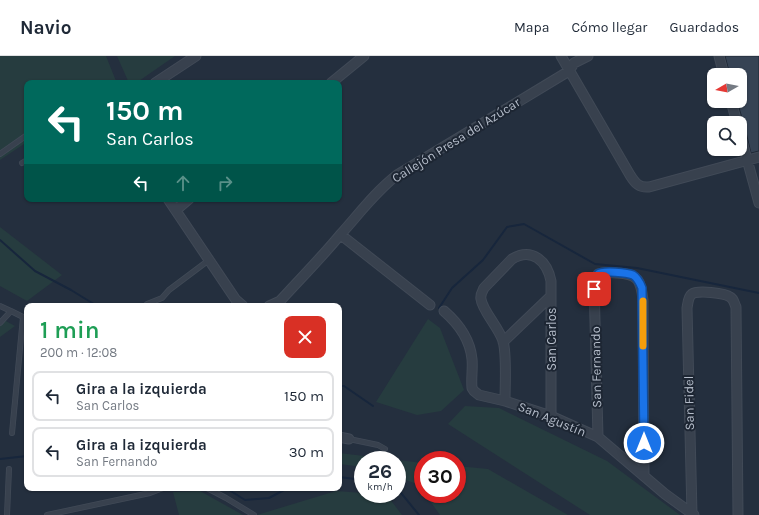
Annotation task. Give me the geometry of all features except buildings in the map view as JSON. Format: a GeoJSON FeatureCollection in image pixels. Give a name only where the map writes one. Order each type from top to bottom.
{"type":"FeatureCollection","features":[{"type":"Feature","properties":{"kind":"street"},"geometry":{"type":"LineString","coordinates":[[160,80],[196,56]]}},
{"type":"Feature","properties":{"kind":"street"},"geometry":{"type":"LineString","coordinates":[[334,80],[364,56]]}},
{"type":"Feature","properties":{"kind":"street"},"geometry":{"type":"LineString","coordinates":[[561,56],[630,175],[639,186],[644,188],[649,187],[759,157]]}},
{"type":"Feature","properties":{"kind":"street","name":"Callejón Presa del Azúcar"},"geometry":{"type":"LineString","coordinates":[[276,303],[280,301],[341,235],[365,204],[384,184],[569,71],[574,63],[588,56]]}},
{"type":"Feature","properties":{"kind":"street"},"geometry":{"type":"LineString","coordinates":[[719,56],[722,68]]}},
{"type":"Feature","properties":{"kind":"street"},"geometry":{"type":"LineString","coordinates":[[746,156],[759,204]]}},
{"type":"Feature","properties":{"kind":"street"},"geometry":{"type":"LineString","coordinates":[[170,202],[240,303]]}},
{"type":"Feature","properties":{"kind":"street"},"geometry":{"type":"LineString","coordinates":[[176,210],[186,202]]}},
{"type":"Feature","properties":{"kind":"street"},"geometry":{"type":"LineString","coordinates":[[341,235],[430,305]]}},
{"type":"Feature","properties":{"kind":"street","name":"San Carlos"},"geometry":{"type":"LineString","coordinates":[[503,342],[482,304],[480,299],[481,293],[512,259],[517,256],[525,255],[538,258],[549,270],[551,281],[551,416]]}},
{"type":"Feature","properties":{"kind":"street","name":"San Fernando"},"geometry":{"type":"LineString","coordinates":[[598,437],[594,289],[595,278],[598,274],[603,272],[626,273],[634,276],[639,281],[642,288],[644,475]]}},
{"type":"Feature","properties":{"kind":"street","name":"San Fidel"},"geometry":{"type":"LineString","coordinates":[[693,514],[687,308],[688,298],[697,292],[723,294],[729,296],[733,300],[737,317],[738,515]]}},
{"type":"Feature","properties":{"kind":"street"},"geometry":{"type":"LineString","coordinates":[[505,401],[503,342],[551,296]]}},
{"type":"Feature","properties":{"kind":"street","name":"San Agustín"},"geometry":{"type":"LineString","coordinates":[[444,311],[463,332],[469,346],[472,359],[472,388],[474,391],[479,395],[505,401],[551,416],[598,437],[665,494],[693,514]]}},
{"type":"Feature","properties":{"kind":"street"},"geometry":{"type":"LineString","coordinates":[[342,438],[349,439]]}},
{"type":"Feature","properties":{"kind":"lane"},"geometry":{"type":"LineString","coordinates":[[0,154],[24,137]]}},
{"type":"Feature","properties":{"kind":"lane"},"geometry":{"type":"LineString","coordinates":[[150,303],[162,298],[169,290],[209,260]]}},
{"type":"Feature","properties":{"kind":"lane"},"geometry":{"type":"LineString","coordinates":[[0,306],[24,319]]}},
{"type":"Feature","properties":{"kind":"lane"},"geometry":{"type":"LineString","coordinates":[[0,323],[10,311]]}},
{"type":"Feature","properties":{"kind":"lane"},"geometry":{"type":"LineString","coordinates":[[12,433],[24,336]]}},
{"type":"Feature","properties":{"kind":"lane"},"geometry":{"type":"LineString","coordinates":[[349,439],[378,445],[385,449]]}},
{"type":"Feature","properties":{"kind":"lane"},"geometry":{"type":"LineString","coordinates":[[7,515],[9,470]]}},
{"type":"Feature","properties":{"kind":"lane"},"geometry":{"type":"LineString","coordinates":[[47,515],[155,491]]}},
{"type":"Feature","properties":{"kind":"lane"},"geometry":{"type":"LineString","coordinates":[[213,491],[254,515]]}},
{"type":"Feature","properties":{"kind":"green space"},"geometry":{"type":"Polygon","coordinates":[[[0,56],[106,56],[116,80],[24,80],[24,144],[0,160],[0,56]]]}},
{"type":"Feature","properties":{"kind":"green space"},"geometry":{"type":"Polygon","coordinates":[[[117,56],[175,56],[140,80],[128,80],[117,56]]]}},
{"type":"Feature","properties":{"kind":"green space"},"geometry":{"type":"Polygon","coordinates":[[[0,227],[62,275],[27,301],[0,286],[0,227]]]}},
{"type":"Feature","properties":{"kind":"green space"},"geometry":{"type":"Polygon","coordinates":[[[0,318],[15,326],[0,337],[0,318]]]}},
{"type":"Feature","properties":{"kind":"green space"},"geometry":{"type":"Polygon","coordinates":[[[428,319],[440,328],[464,390],[441,411],[417,415],[376,402],[428,319]]]}},
{"type":"Feature","properties":{"kind":"green space"},"geometry":{"type":"Polygon","coordinates":[[[465,406],[499,408],[607,461],[680,515],[590,515],[448,424],[465,406]]]}},
{"type":"Feature","properties":{"kind":"green space"},"geometry":{"type":"Polygon","coordinates":[[[342,453],[354,455],[354,466],[342,464],[342,453]]]}},
{"type":"Feature","properties":{"kind":"green space"},"geometry":{"type":"Polygon","coordinates":[[[406,461],[414,462],[414,483],[406,480],[406,461]]]}},
{"type":"Feature","properties":{"kind":"green space"},"geometry":{"type":"Polygon","coordinates":[[[466,467],[488,469],[568,515],[440,515],[431,503],[466,503],[466,467]]]}},
{"type":"Feature","properties":{"kind":"green space"},"geometry":{"type":"Polygon","coordinates":[[[200,491],[243,515],[179,515],[173,492],[200,491]]]}},
{"type":"Feature","properties":{"kind":"green space"},"geometry":{"type":"Polygon","coordinates":[[[336,491],[354,492],[354,503],[393,503],[402,515],[257,515],[336,491]]]}},
{"type":"Feature","properties":{"kind":"waterway"},"geometry":{"type":"LineString","coordinates":[[439,308],[452,288],[483,260],[507,227],[524,224],[595,264],[637,268],[759,293]]}},
{"type":"Feature","properties":{"kind":"waterway"},"geometry":{"type":"LineString","coordinates":[[0,240],[35,271],[92,303]]}},
{"type":"Feature","properties":{"kind":"waterway"},"geometry":{"type":"LineString","coordinates":[[342,386],[373,406]]}},
{"type":"Feature","properties":{"kind":"waterway"},"geometry":{"type":"LineString","coordinates":[[0,459],[24,456]]}},
{"type":"Feature","properties":{"kind":"waterway"},"geometry":{"type":"LineString","coordinates":[[342,477],[354,479]]}},
{"type":"Feature","properties":{"kind":"waterway"},"geometry":{"type":"LineString","coordinates":[[231,491],[245,500],[269,498],[282,491]]}},
{"type":"Feature","properties":{"kind":"waterway"},"geometry":{"type":"LineString","coordinates":[[406,499],[419,515]]}},
{"type":"Feature","properties":{"kind":"slow traffic"},"geometry":{"type":"LineString","coordinates":[[643,301],[643,346]]}},
{"type":"Feature","properties":{"kind":"route"},"geometry":{"type":"LineString","coordinates":[[594,289],[595,278],[598,274],[603,272],[626,273],[634,276],[639,281],[642,288],[644,443]]}}]}
